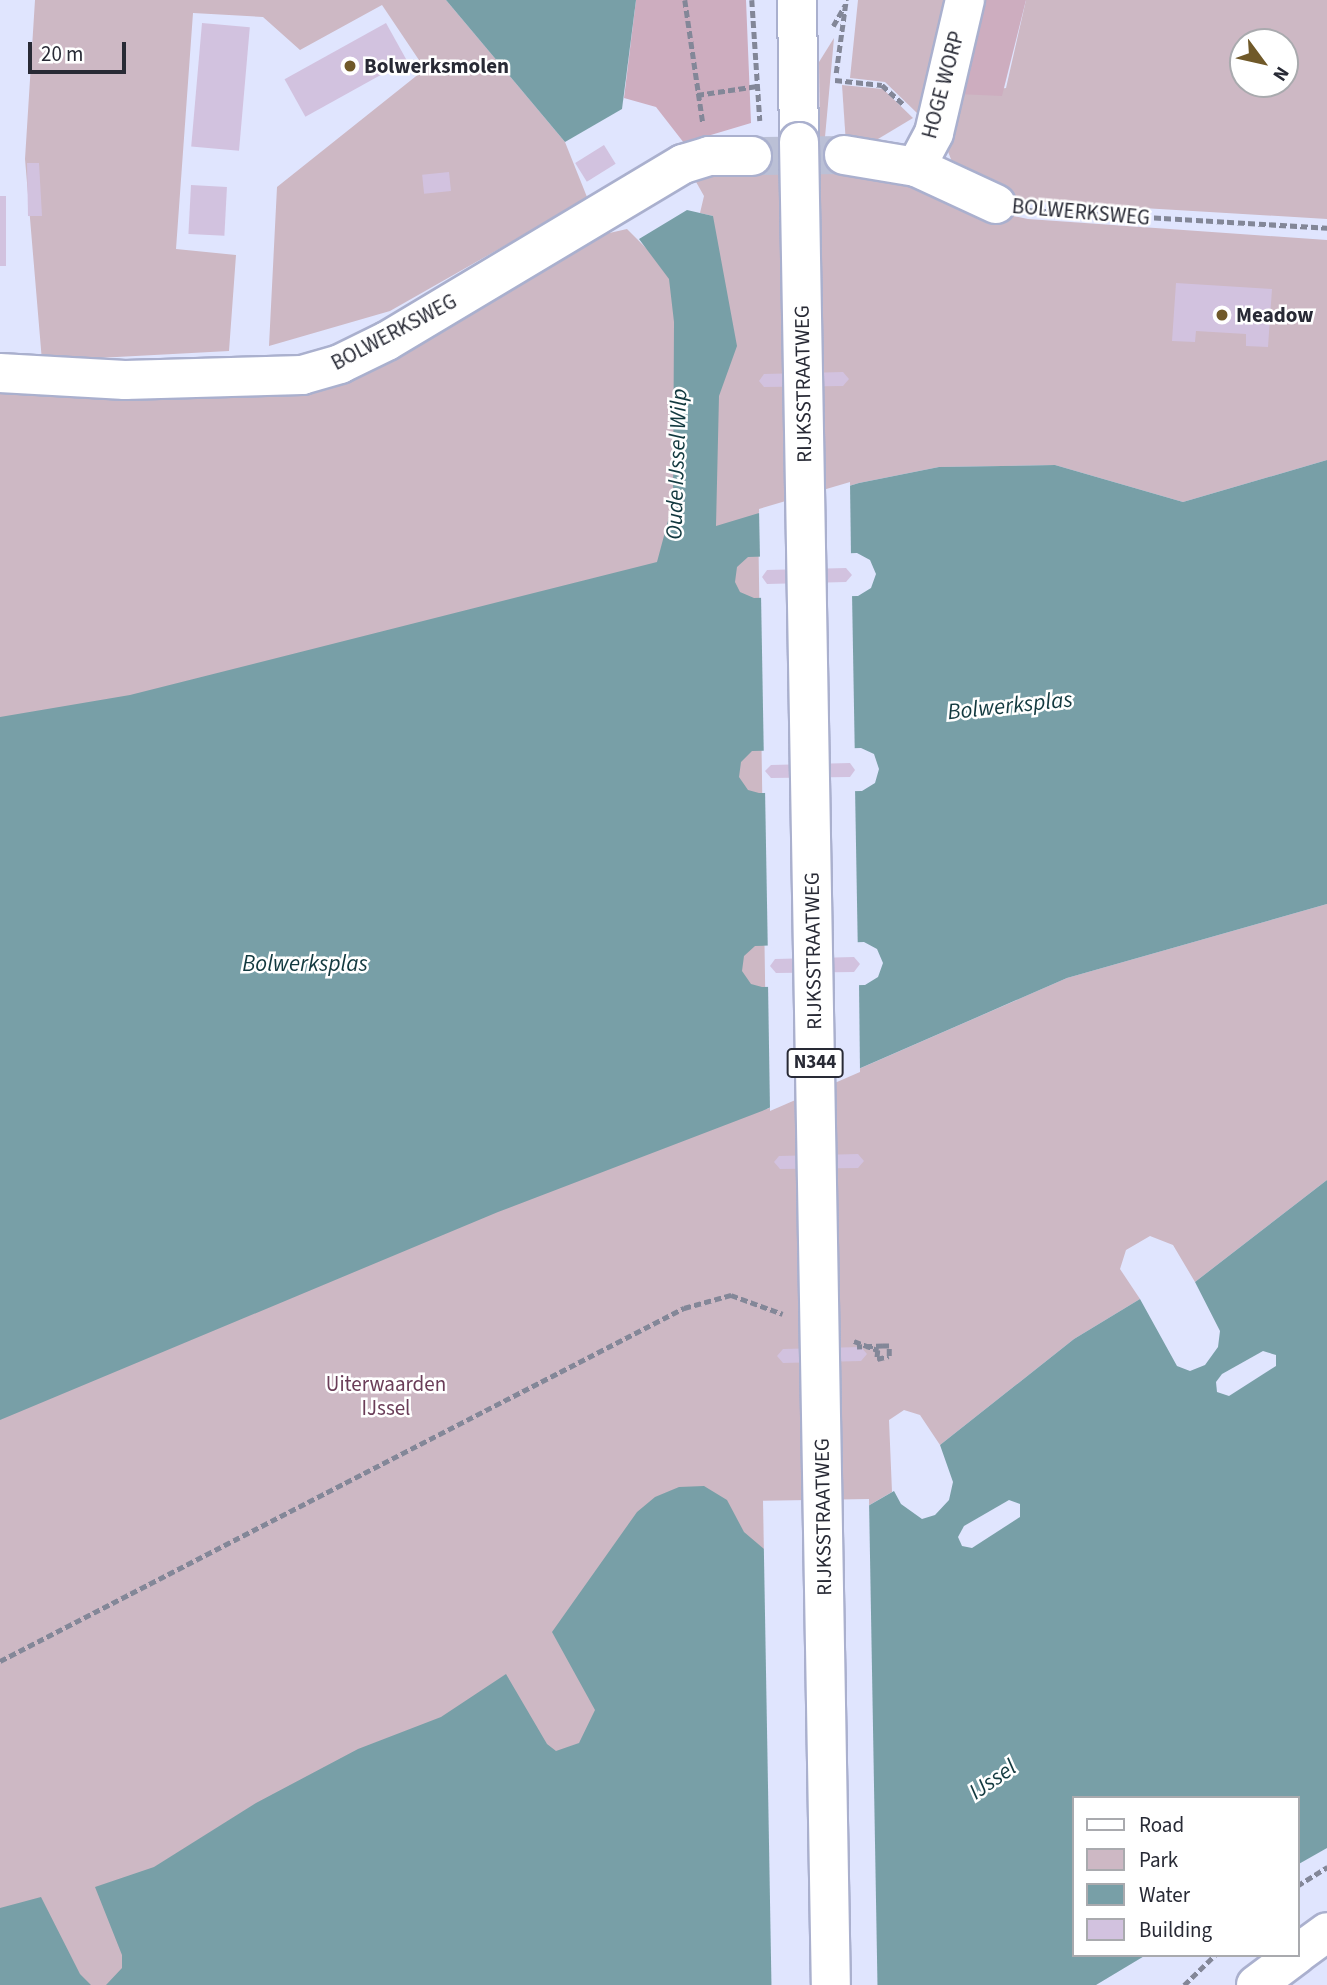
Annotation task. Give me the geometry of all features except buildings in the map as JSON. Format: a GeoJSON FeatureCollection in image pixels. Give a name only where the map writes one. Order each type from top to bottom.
{"type":"FeatureCollection","features":[{"type":"Feature","properties":{"kind":"main road","name":"RIJKSSTRAATWEG"},"geometry":{"type":"LineString","coordinates":[[797,0],[831,1985]]}},
{"type":"Feature","properties":{"kind":"main road","name":"HOGE WORP"},"geometry":{"type":"LineString","coordinates":[[916,167],[934,133],[965,0]]}},
{"type":"Feature","properties":{"kind":"main road","name":"BOLWERKSWEG"},"geometry":{"type":"LineString","coordinates":[[0,373],[125,380],[302,375],[340,364],[387,341],[683,164],[756,144]]}},
{"type":"Feature","properties":{"kind":"main road","name":"BOLWERKSWEG"},"geometry":{"type":"LineString","coordinates":[[844,155],[916,167],[996,204]]}},
{"type":"Feature","properties":{"kind":"main road"},"geometry":{"type":"LineString","coordinates":[[1299,1953],[1327,1932]]}},
{"type":"Feature","properties":{"kind":"main road"},"geometry":{"type":"LineString","coordinates":[[1256,1985],[1294,1957]]}},
{"type":"Feature","properties":{"kind":"path"},"geometry":{"type":"LineString","coordinates":[[685,0],[697,94],[757,86]]}},
{"type":"Feature","properties":{"kind":"path"},"geometry":{"type":"LineString","coordinates":[[752,0],[757,86],[756,144]]}},
{"type":"Feature","properties":{"kind":"path"},"geometry":{"type":"LineString","coordinates":[[834,92],[846,0]]}},
{"type":"Feature","properties":{"kind":"path"},"geometry":{"type":"LineString","coordinates":[[835,80],[882,85]]}},
{"type":"Feature","properties":{"kind":"path","name":"BOLWERKSWEG"},"geometry":{"type":"LineString","coordinates":[[996,204],[1027,210],[1327,228]]}},
{"type":"Feature","properties":{"kind":"path"},"geometry":{"type":"LineString","coordinates":[[0,1661],[684,1308],[731,1295]]}},
{"type":"Feature","properties":{"kind":"path"},"geometry":{"type":"LineString","coordinates":[[857,1347],[888,1346],[889,1356],[877,1359],[878,1350]]}},
{"type":"Feature","properties":{"kind":"path"},"geometry":{"type":"LineString","coordinates":[[1299,1885],[1327,1867]]}},
{"type":"Feature","properties":{"kind":"path"},"geometry":{"type":"LineString","coordinates":[[1184,1985],[1213,1957]]}},
{"type":"Feature","properties":{"kind":"green space"},"geometry":{"type":"Polygon","coordinates":[[[35,0],[446,0],[565,142],[591,207],[543,224],[390,311],[269,346],[277,187],[425,69],[382,5],[300,50],[263,17],[193,13],[176,249],[236,255],[229,351],[42,361],[25,159],[35,0]]]}},
{"type":"Feature","properties":{"kind":"green space"},"geometry":{"type":"Polygon","coordinates":[[[858,0],[958,0],[917,113],[885,82],[850,78],[858,0]]]}},
{"type":"Feature","properties":{"kind":"green space"},"geometry":{"type":"Polygon","coordinates":[[[1026,0],[1327,0],[1327,219],[1026,201],[1000,196],[954,167],[947,149],[957,94],[1006,88],[1026,0]]]}},
{"type":"Feature","properties":{"kind":"green space"},"geometry":{"type":"Polygon","coordinates":[[[834,38],[825,137],[820,137],[819,62],[834,38]]]}},
{"type":"Feature","properties":{"kind":"green space"},"geometry":{"type":"Polygon","coordinates":[[[842,85],[883,89],[913,118],[878,139],[846,144],[842,85]]]}},
{"type":"Feature","properties":{"kind":"green space","name":"Uiterwaarden IJssel"},"geometry":{"type":"Polygon","coordinates":[[[848,166],[875,169],[984,210],[1028,219],[1327,240],[1327,460],[1183,502],[1055,465],[939,467],[859,483],[758,513],[767,1109],[1067,978],[1327,904],[1327,1180],[1195,1282],[1173,1245],[1150,1236],[1126,1250],[1120,1269],[1140,1299],[1074,1339],[940,1445],[920,1415],[904,1410],[889,1420],[892,1492],[776,1559],[570,1756],[139,1985],[0,1985],[0,375],[308,385],[574,241],[627,229],[647,249],[713,216],[700,213],[704,196],[691,173],[848,166]]]}},
{"type":"Feature","properties":{"kind":"shaded area"},"geometry":{"type":"Polygon","coordinates":[[[636,0],[746,0],[751,123],[684,143],[656,107],[624,98],[636,0]]]}},
{"type":"Feature","properties":{"kind":"shaded area"},"geometry":{"type":"Polygon","coordinates":[[[978,0],[1026,0],[1002,96],[957,94],[978,0]]]}},
{"type":"Feature","properties":{"kind":"water"},"geometry":{"type":"Polygon","coordinates":[[[446,0],[636,0],[622,109],[565,142],[446,0]]]}},
{"type":"Feature","properties":{"kind":"water","name":"Bolwerksplas"},"geometry":{"type":"Polygon","coordinates":[[[687,210],[713,216],[737,346],[719,396],[716,526],[859,483],[939,467],[1055,465],[1183,502],[1327,460],[1327,904],[1067,978],[762,1111],[498,1212],[0,1420],[0,717],[130,695],[657,562],[673,502],[674,322],[669,279],[639,239],[687,210]],[[857,553],[748,557],[737,567],[735,582],[740,592],[754,598],[858,596],[871,588],[876,574],[870,560],[857,553]],[[861,748],[752,751],[741,762],[739,777],[748,790],[759,793],[862,791],[875,783],[879,769],[874,754],[861,748]],[[864,942],[755,946],[744,956],[742,971],[751,984],[762,987],[865,985],[878,977],[883,963],[877,949],[864,942]]]}},
{"type":"Feature","properties":{"kind":"water","name":"IJssel"},"geometry":{"type":"Polygon","coordinates":[[[1327,1180],[1327,1848],[1299,1864],[1299,1796],[1072,1796],[1072,1957],[1143,1957],[1096,1985],[106,1985],[122,1968],[122,1955],[95,1887],[154,1867],[256,1803],[358,1749],[441,1717],[506,1674],[547,1744],[556,1751],[579,1743],[595,1710],[552,1632],[637,1512],[655,1497],[679,1487],[704,1486],[727,1500],[744,1532],[776,1559],[894,1491],[901,1504],[922,1519],[935,1515],[949,1500],[953,1482],[940,1445],[1074,1339],[1140,1299],[1177,1366],[1190,1371],[1205,1365],[1218,1347],[1220,1331],[1195,1282],[1327,1180]]]}},
{"type":"Feature","properties":{"kind":"water"},"geometry":{"type":"Polygon","coordinates":[[[41,1897],[80,1974],[91,1985],[0,1985],[0,1908],[41,1897]]]}},
{"type":"Feature","properties":{"kind":"pier"},"geometry":{"type":"Polygon","coordinates":[[[850,482],[851,557],[760,559],[759,509],[850,482]]]}},
{"type":"Feature","properties":{"kind":"pier"},"geometry":{"type":"Polygon","coordinates":[[[852,593],[855,751],[764,753],[761,595],[852,593]]]}},
{"type":"Feature","properties":{"kind":"pier"},"geometry":{"type":"Polygon","coordinates":[[[855,787],[858,946],[768,948],[765,789],[855,787]]]}},
{"type":"Feature","properties":{"kind":"pier"},"geometry":{"type":"Polygon","coordinates":[[[859,982],[860,1072],[770,1111],[768,983],[859,982]]]}},
{"type":"Feature","properties":{"kind":"pier"},"geometry":{"type":"Polygon","coordinates":[[[1263,1351],[1276,1355],[1276,1366],[1229,1396],[1217,1392],[1216,1382],[1222,1374],[1263,1351]]]}},
{"type":"Feature","properties":{"kind":"pier"},"geometry":{"type":"Polygon","coordinates":[[[869,1499],[877,1985],[771,1985],[763,1501],[869,1499]]]}},
{"type":"Feature","properties":{"kind":"pier"},"geometry":{"type":"Polygon","coordinates":[[[1009,1500],[1020,1504],[1020,1517],[972,1548],[962,1546],[958,1537],[964,1526],[1009,1500]]]}},
{"type":"Feature","properties":{"kind":"tunnel"},"geometry":{"type":"LineString","coordinates":[[752,156],[844,155]]}},
{"type":"Feature","properties":{"kind":"place","name":"Bolwerksmolen"},"geometry":{"type":"Point","coordinates":[350,66]}},
{"type":"Feature","properties":{"kind":"place","name":"Meadow"},"geometry":{"type":"Point","coordinates":[1222,315]}},
{"type":"Feature","properties":{"kind":"water label","name":"Oude IJssel Wilp"},"geometry":{"type":"Point","coordinates":[677,464]}}]}
